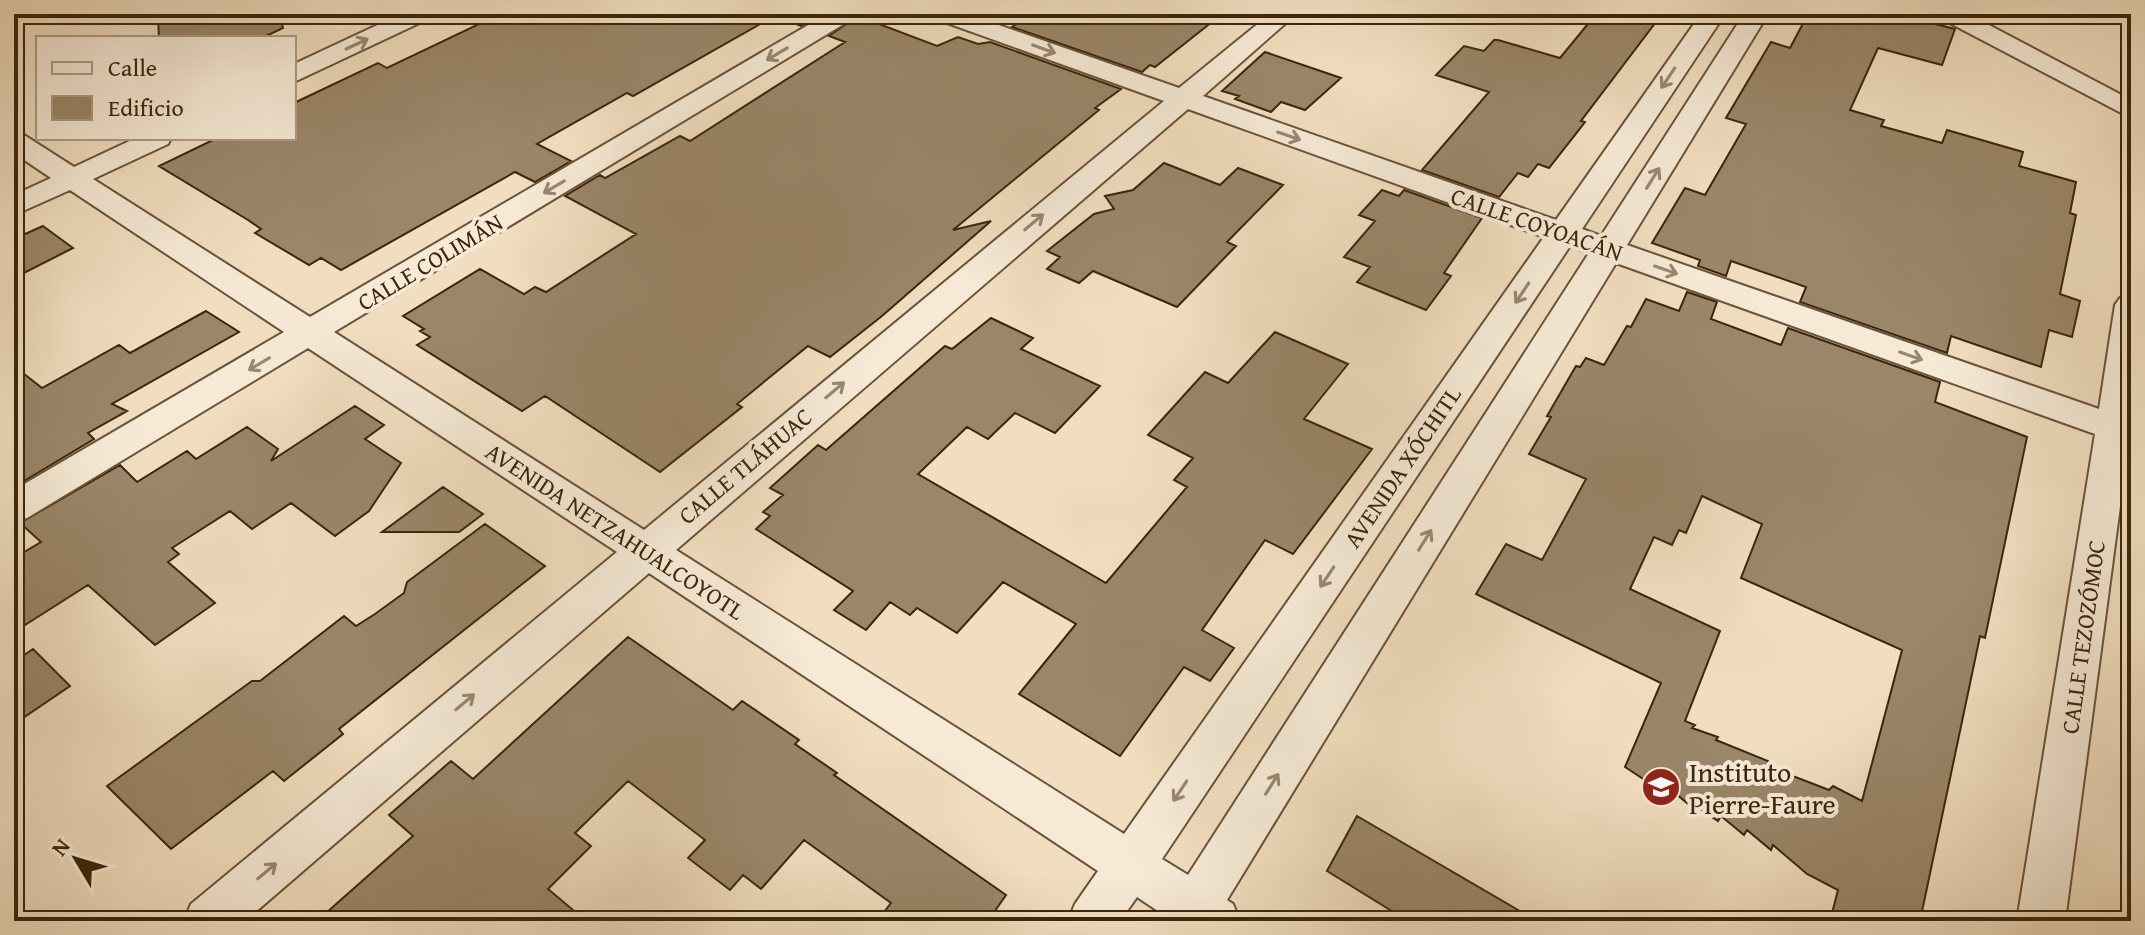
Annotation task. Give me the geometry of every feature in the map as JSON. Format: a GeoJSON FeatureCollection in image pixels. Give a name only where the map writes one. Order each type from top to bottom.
{"type":"FeatureCollection","features":[{"type":"Feature","properties":{"kind":"street"},"geometry":{"type":"LineString","coordinates":[[296,51],[376,14]]}},
{"type":"Feature","properties":{"kind":"street"},"geometry":{"type":"LineString","coordinates":[[296,73],[420,14]]}},
{"type":"Feature","properties":{"kind":"street","name":"CALLE COLIMÁN"},"geometry":{"type":"LineString","coordinates":[[14,508],[844,14]]}},
{"type":"Feature","properties":{"kind":"street","name":"CALLE COYOACÁN"},"geometry":{"type":"LineString","coordinates":[[944,14],[2122,431]]}},
{"type":"Feature","properties":{"kind":"street","name":"CALLE TLÁHUAC"},"geometry":{"type":"LineString","coordinates":[[208,921],[1284,14]]}},
{"type":"Feature","properties":{"kind":"street","name":"AVENIDA XÓCHITL"},"geometry":{"type":"LineString","coordinates":[[1092,921],[1713,14]]}},
{"type":"Feature","properties":{"kind":"street"},"geometry":{"type":"LineString","coordinates":[[1198,916],[1756,14]]}},
{"type":"Feature","properties":{"kind":"street"},"geometry":{"type":"LineString","coordinates":[[1950,14],[2131,110]]}},
{"type":"Feature","properties":{"kind":"street"},"geometry":{"type":"LineString","coordinates":[[14,206],[104,140]]}},
{"type":"Feature","properties":{"kind":"street"},"geometry":{"type":"LineString","coordinates":[[14,181],[61,172],[152,140]]}},
{"type":"Feature","properties":{"kind":"street","name":"AVENIDA NETZAHUALCOYOTL"},"geometry":{"type":"LineString","coordinates":[[14,141],[1129,865],[1198,916]]}},
{"type":"Feature","properties":{"kind":"street","name":"CALLE TEZOZÓMOC"},"geometry":{"type":"LineString","coordinates":[[2041,921],[2122,431],[2131,305]]}},
{"type":"Feature","properties":{"kind":"building"},"geometry":{"type":"Polygon","coordinates":[[[197,14],[279,14],[283,28],[266,36],[159,36],[158,18],[197,14]]]}},
{"type":"Feature","properties":{"kind":"building"},"geometry":{"type":"Polygon","coordinates":[[[500,14],[778,14],[633,96],[627,93],[537,144],[571,161],[535,182],[515,172],[341,270],[321,258],[309,265],[255,233],[261,229],[248,220],[159,166],[213,140],[296,140],[296,102],[378,63],[387,68],[500,14]]]}},
{"type":"Feature","properties":{"kind":"building"},"geometry":{"type":"Polygon","coordinates":[[[778,14],[821,14],[801,26],[778,17],[778,14]]]}},
{"type":"Feature","properties":{"kind":"building"},"geometry":{"type":"Polygon","coordinates":[[[1031,14],[1061,24],[1075,14],[1222,14],[1155,67],[1150,65],[1142,72],[1012,27],[1031,14]]]}},
{"type":"Feature","properties":{"kind":"building"},"geometry":{"type":"Polygon","coordinates":[[[1596,14],[1662,14],[1549,168],[1538,164],[1528,177],[1518,173],[1499,197],[1422,170],[1489,92],[1436,75],[1464,46],[1484,51],[1494,40],[1498,40],[1560,58],[1596,14]]]}},
{"type":"Feature","properties":{"kind":"building"},"geometry":{"type":"Polygon","coordinates":[[[1808,14],[1896,14],[1955,29],[1942,65],[1878,48],[1850,110],[1884,120],[1881,126],[1942,143],[1947,130],[2023,152],[2019,166],[2076,182],[2070,213],[2076,215],[2060,294],[2080,301],[2072,337],[2049,330],[2041,367],[1951,336],[1947,353],[1800,302],[1806,287],[1731,261],[1726,276],[1698,266],[1700,260],[1652,243],[1685,188],[1705,195],[1746,124],[1726,118],[1771,42],[1790,48],[1808,14]]]}},
{"type":"Feature","properties":{"kind":"building"},"geometry":{"type":"Polygon","coordinates":[[[858,16],[937,46],[958,37],[978,44],[990,42],[1121,89],[953,230],[991,221],[882,316],[830,357],[808,346],[737,404],[742,407],[660,472],[545,396],[522,411],[417,345],[430,337],[420,331],[424,329],[403,316],[480,269],[524,294],[535,287],[546,292],[636,234],[565,196],[600,175],[605,178],[680,136],[690,141],[845,42],[829,36],[858,16]]]}},
{"type":"Feature","properties":{"kind":"building"},"geometry":{"type":"Polygon","coordinates":[[[1265,52],[1341,78],[1305,110],[1281,102],[1271,112],[1222,91],[1265,52]]]}},
{"type":"Feature","properties":{"kind":"building"},"geometry":{"type":"Polygon","coordinates":[[[1164,163],[1220,185],[1238,168],[1283,185],[1227,242],[1236,246],[1177,307],[1093,271],[1079,283],[1047,269],[1060,257],[1047,251],[1094,214],[1114,209],[1105,196],[1133,190],[1164,163]]]}},
{"type":"Feature","properties":{"kind":"building"},"geometry":{"type":"Polygon","coordinates":[[[1382,190],[1399,196],[1404,190],[1482,218],[1444,273],[1451,276],[1426,310],[1357,282],[1370,267],[1344,257],[1375,221],[1359,215],[1382,190]]]}},
{"type":"Feature","properties":{"kind":"building"},"geometry":{"type":"Polygon","coordinates":[[[43,226],[73,248],[14,278],[14,239],[43,226]]]}},
{"type":"Feature","properties":{"kind":"building"},"geometry":{"type":"Polygon","coordinates":[[[1687,292],[1717,302],[1711,319],[1781,345],[1788,328],[1940,382],[1935,402],[2027,437],[1985,638],[1980,636],[1920,921],[1830,921],[1838,890],[1807,874],[1773,845],[1771,850],[1747,830],[1744,835],[1721,816],[1718,821],[1694,805],[1693,808],[1670,789],[1669,796],[1625,767],[1661,683],[1476,594],[1506,544],[1542,560],[1586,479],[1529,454],[1576,366],[1580,367],[1586,358],[1604,365],[1646,299],[1679,311],[1687,292]],[[1702,496],[1686,533],[1679,530],[1672,545],[1654,537],[1630,589],[1720,631],[1685,721],[1695,725],[1692,728],[1768,761],[1767,766],[1829,790],[1833,786],[1862,801],[1902,650],[1741,578],[1762,524],[1702,496]]]}},
{"type":"Feature","properties":{"kind":"building"},"geometry":{"type":"Polygon","coordinates":[[[206,311],[239,332],[112,404],[127,411],[88,433],[94,439],[14,487],[14,366],[42,388],[119,345],[130,353],[206,311]]]}},
{"type":"Feature","properties":{"kind":"building"},"geometry":{"type":"Polygon","coordinates":[[[991,318],[1033,338],[1021,349],[1100,386],[1055,433],[1015,413],[988,439],[967,427],[918,474],[1106,583],[1187,487],[1174,480],[1193,458],[1148,435],[1205,372],[1228,383],[1275,332],[1348,364],[1304,419],[1372,449],[1293,554],[1265,540],[1202,630],[1234,648],[1210,681],[1184,667],[1120,756],[1019,694],[1076,624],[1003,582],[957,633],[917,608],[910,615],[890,602],[866,630],[834,610],[853,591],[756,529],[770,516],[763,512],[783,495],[770,488],[818,445],[826,450],[945,346],[952,349],[991,318]]]}},
{"type":"Feature","properties":{"kind":"building"},"geometry":{"type":"Polygon","coordinates":[[[355,406],[384,425],[365,439],[401,463],[369,511],[335,536],[291,503],[252,529],[230,511],[172,548],[179,554],[168,562],[215,603],[155,645],[88,585],[14,632],[14,558],[41,542],[20,523],[120,465],[137,482],[187,451],[196,459],[247,427],[278,449],[271,461],[355,406]]]}},
{"type":"Feature","properties":{"kind":"building"},"geometry":{"type":"Polygon","coordinates":[[[443,487],[483,514],[459,532],[382,532],[443,487]]]}},
{"type":"Feature","properties":{"kind":"building"},"geometry":{"type":"Polygon","coordinates":[[[485,524],[545,566],[339,729],[343,734],[284,781],[273,771],[171,849],[107,786],[252,681],[260,681],[344,616],[356,626],[375,614],[404,593],[407,582],[485,524]]]}},
{"type":"Feature","properties":{"kind":"building"},"geometry":{"type":"Polygon","coordinates":[[[628,637],[733,710],[742,701],[799,740],[795,744],[837,773],[834,775],[1006,895],[988,921],[877,921],[891,903],[804,840],[761,889],[743,875],[730,890],[688,858],[705,840],[628,781],[575,833],[591,846],[548,889],[586,921],[317,921],[413,836],[389,815],[451,761],[473,779],[628,637]]]}},
{"type":"Feature","properties":{"kind":"building"},"geometry":{"type":"Polygon","coordinates":[[[33,649],[70,686],[14,724],[14,662],[33,649]]]}},
{"type":"Feature","properties":{"kind":"building"},"geometry":{"type":"Polygon","coordinates":[[[1357,816],[1537,921],[1408,921],[1327,871],[1357,816]]]}},
{"type":"Feature","properties":{"kind":"place","name":"Instituto Pierre-Faure"},"geometry":{"type":"Point","coordinates":[1661,787]}}]}
